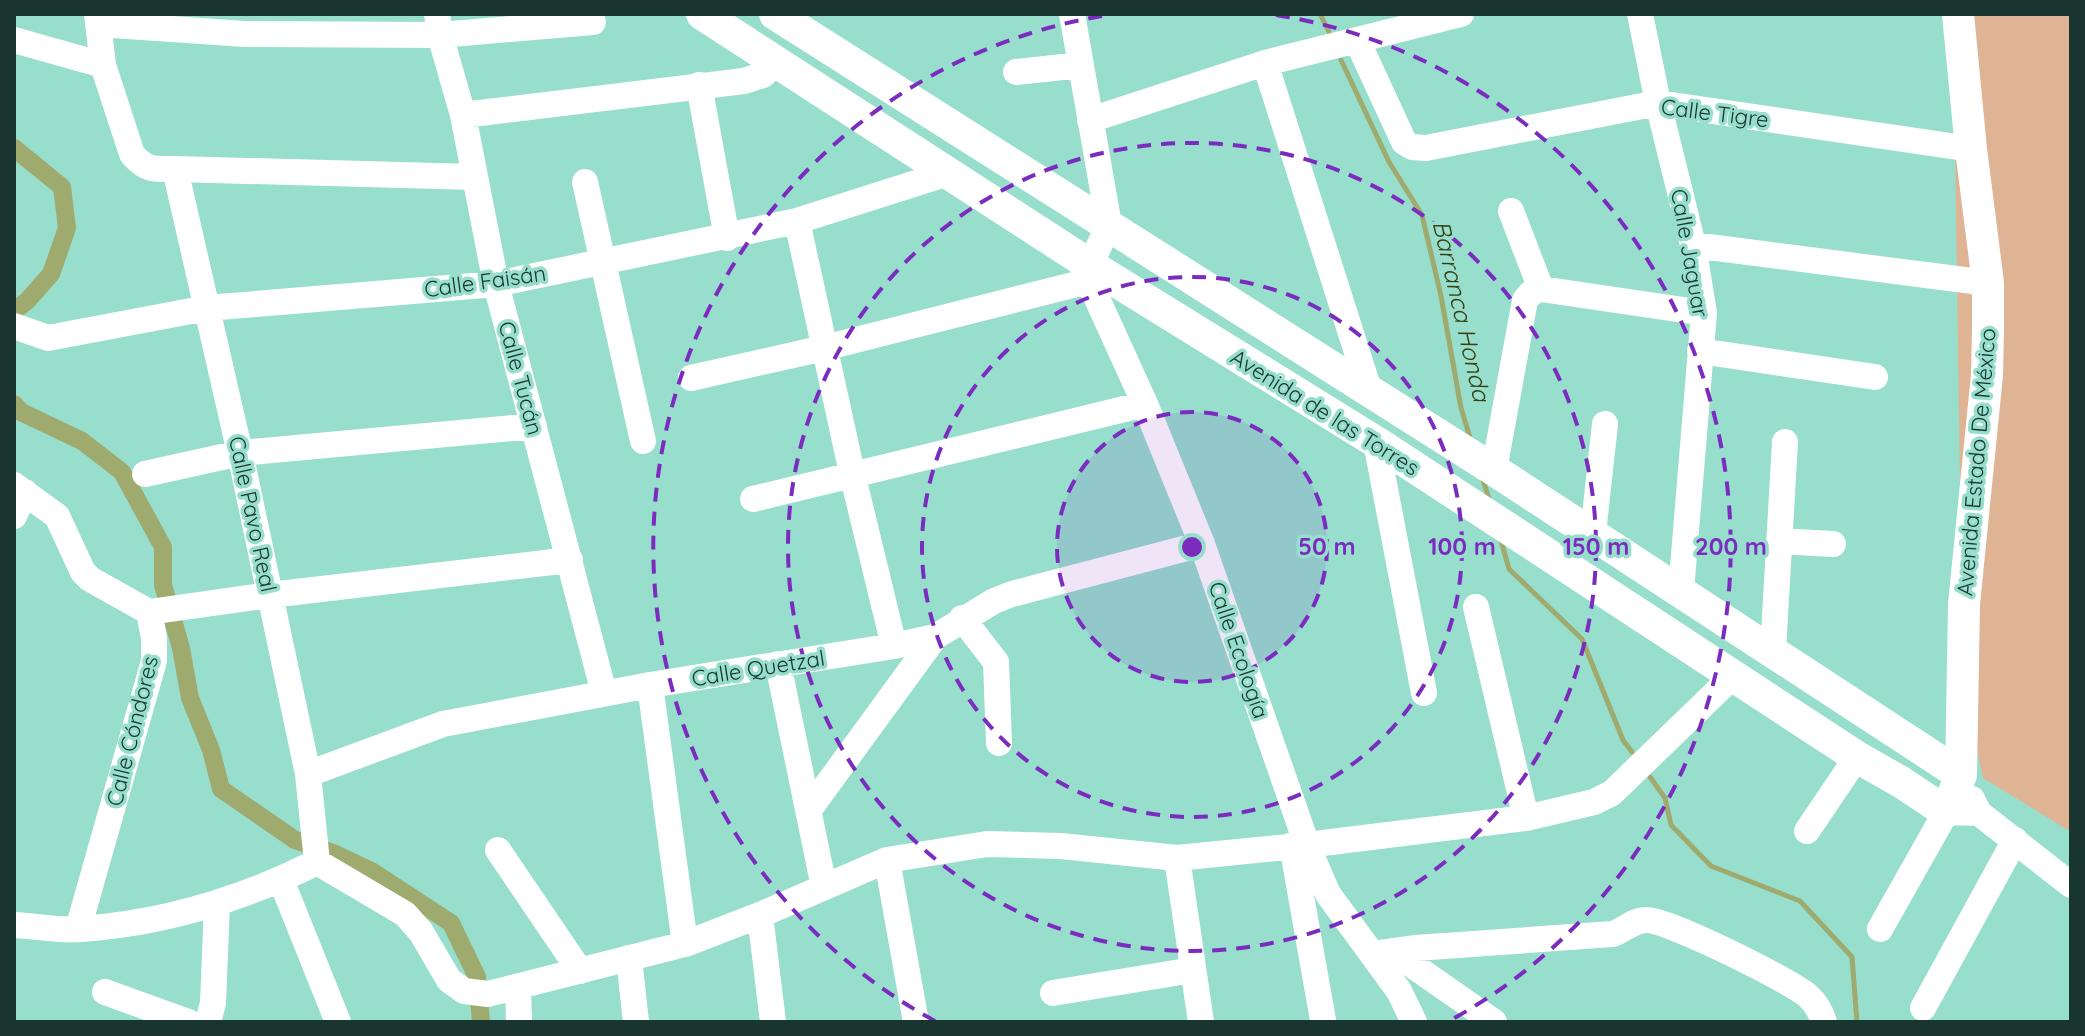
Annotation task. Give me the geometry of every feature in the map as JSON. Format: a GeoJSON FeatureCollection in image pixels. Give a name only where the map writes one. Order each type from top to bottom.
{"type":"FeatureCollection","features":[{"type":"Feature","properties":{"kind":"main road","name":"Avenida de las Torres"},"geometry":{"type":"LineString","coordinates":[[702,14],[948,173],[1090,273],[1376,442],[1946,812]]}},
{"type":"Feature","properties":{"kind":"main road","name":"Avenida de las Torres"},"geometry":{"type":"LineString","coordinates":[[775,14],[1593,533],[1961,775]]}},
{"type":"Feature","properties":{"kind":"main road","name":"Avenida Estado De México"},"geometry":{"type":"LineString","coordinates":[[1946,812],[1961,775],[1964,604],[1987,375],[1988,283],[1958,14]]}},
{"type":"Feature","properties":{"kind":"street"},"geometry":{"type":"LineString","coordinates":[[691,378],[824,348],[1090,273],[1109,225],[1072,14]]}},
{"type":"Feature","properties":{"kind":"street"},"geometry":{"type":"LineString","coordinates":[[1090,120],[1265,63],[1461,14]]}},
{"type":"Feature","properties":{"kind":"street","name":"Calle Jaguar"},"geometry":{"type":"LineString","coordinates":[[1640,14],[1693,245],[1704,313],[1681,591]]}},
{"type":"Feature","properties":{"kind":"street"},"geometry":{"type":"LineString","coordinates":[[475,177],[175,169],[141,165],[132,154],[103,65],[98,19],[245,34],[524,21],[593,22]]}},
{"type":"Feature","properties":{"kind":"street","name":"Calle Tucán"},"geometry":{"type":"LineString","coordinates":[[438,24],[463,115],[496,284],[604,693]]}},
{"type":"Feature","properties":{"kind":"street"},"geometry":{"type":"LineString","coordinates":[[14,40],[103,65]]}},
{"type":"Feature","properties":{"kind":"street","name":"Calle Tigre"},"geometry":{"type":"LineString","coordinates":[[1357,40],[1404,142],[1412,147],[1426,148],[1658,103],[1971,149]]}},
{"type":"Feature","properties":{"kind":"street"},"geometry":{"type":"LineString","coordinates":[[463,115],[744,81],[763,75],[777,62]]}},
{"type":"Feature","properties":{"kind":"street"},"geometry":{"type":"LineString","coordinates":[[1265,63],[1369,390]]}},
{"type":"Feature","properties":{"kind":"street"},"geometry":{"type":"LineString","coordinates":[[1016,72],[1081,65]]}},
{"type":"Feature","properties":{"kind":"street"},"geometry":{"type":"LineString","coordinates":[[699,85],[727,238]]}},
{"type":"Feature","properties":{"kind":"street","name":"Calle Pavo Real"},"geometry":{"type":"LineString","coordinates":[[175,169],[240,453],[308,774],[316,858]]}},
{"type":"Feature","properties":{"kind":"street","name":"Calle Faisán"},"geometry":{"type":"LineString","coordinates":[[14,326],[48,338],[207,308],[496,284],[797,221],[948,173]]}},
{"type":"Feature","properties":{"kind":"street"},"geometry":{"type":"LineString","coordinates":[[585,182],[643,441]]}},
{"type":"Feature","properties":{"kind":"street"},"geometry":{"type":"LineString","coordinates":[[1511,211],[1536,291]]}},
{"type":"Feature","properties":{"kind":"street"},"geometry":{"type":"LineString","coordinates":[[797,221],[852,473],[894,646]]}},
{"type":"Feature","properties":{"kind":"street"},"geometry":{"type":"LineString","coordinates":[[1693,245],[1988,283]]}},
{"type":"Feature","properties":{"kind":"street","name":"Calle Ecología"},"geometry":{"type":"LineString","coordinates":[[1090,273],[1202,544],[1300,845],[1328,894],[1382,953],[1414,1022]]}},
{"type":"Feature","properties":{"kind":"street"},"geometry":{"type":"LineString","coordinates":[[1494,470],[1525,300],[1536,291],[1704,313]]}},
{"type":"Feature","properties":{"kind":"street"},"geometry":{"type":"LineString","coordinates":[[1700,351],[1875,377]]}},
{"type":"Feature","properties":{"kind":"street"},"geometry":{"type":"LineString","coordinates":[[753,499],[1145,404]]}},
{"type":"Feature","properties":{"kind":"street"},"geometry":{"type":"LineString","coordinates":[[1593,533],[1605,424]]}},
{"type":"Feature","properties":{"kind":"street"},"geometry":{"type":"LineString","coordinates":[[145,474],[240,453],[534,426]]}},
{"type":"Feature","properties":{"kind":"street"},"geometry":{"type":"LineString","coordinates":[[1376,442],[1424,693]]}},
{"type":"Feature","properties":{"kind":"street"},"geometry":{"type":"LineString","coordinates":[[1773,651],[1785,442]]}},
{"type":"Feature","properties":{"kind":"street"},"geometry":{"type":"LineString","coordinates":[[14,516],[19,489],[57,516],[83,572],[90,579],[149,612],[570,560]]}},
{"type":"Feature","properties":{"kind":"street"},"geometry":{"type":"LineString","coordinates":[[1779,541],[1833,544]]}},
{"type":"Feature","properties":{"kind":"street","name":"Calle Quetzal"},"geometry":{"type":"LineString","coordinates":[[308,774],[443,724],[604,693],[935,637],[962,618],[1012,594],[1202,544]]}},
{"type":"Feature","properties":{"kind":"street"},"geometry":{"type":"LineString","coordinates":[[1476,607],[1526,818]]}},
{"type":"Feature","properties":{"kind":"street","name":"Calle Cóndores"},"geometry":{"type":"LineString","coordinates":[[78,929],[154,661],[149,612]]}},
{"type":"Feature","properties":{"kind":"street"},"geometry":{"type":"LineString","coordinates":[[962,618],[996,662],[999,743]]}},
{"type":"Feature","properties":{"kind":"street"},"geometry":{"type":"LineString","coordinates":[[808,811],[935,637]]}},
{"type":"Feature","properties":{"kind":"street"},"geometry":{"type":"LineString","coordinates":[[778,664],[824,887]]}},
{"type":"Feature","properties":{"kind":"street"},"geometry":{"type":"LineString","coordinates":[[14,925],[78,929],[145,922],[217,904],[281,880],[316,858],[405,914],[421,932],[449,980],[476,993],[518,987],[685,944],[887,860],[987,844],[1061,846],[1177,858],[1526,818],[1594,802],[1612,793],[1733,676]]}},
{"type":"Feature","properties":{"kind":"street"},"geometry":{"type":"LineString","coordinates":[[650,685],[685,944]]}},
{"type":"Feature","properties":{"kind":"street"},"geometry":{"type":"LineString","coordinates":[[1807,831],[1857,757]]}},
{"type":"Feature","properties":{"kind":"street"},"geometry":{"type":"LineString","coordinates":[[1961,775],[1979,813],[2071,885]]}},
{"type":"Feature","properties":{"kind":"street"},"geometry":{"type":"LineString","coordinates":[[1880,929],[1946,812],[1979,813]]}},
{"type":"Feature","properties":{"kind":"street"},"geometry":{"type":"LineString","coordinates":[[1923,1008],[2015,840]]}},
{"type":"Feature","properties":{"kind":"street"},"geometry":{"type":"LineString","coordinates":[[1300,845],[1323,1020]]}},
{"type":"Feature","properties":{"kind":"street"},"geometry":{"type":"LineString","coordinates":[[498,850],[580,971]]}},
{"type":"Feature","properties":{"kind":"street"},"geometry":{"type":"LineString","coordinates":[[1177,858],[1201,1022]]}},
{"type":"Feature","properties":{"kind":"street"},"geometry":{"type":"LineString","coordinates":[[887,860],[916,1022]]}},
{"type":"Feature","properties":{"kind":"street"},"geometry":{"type":"LineString","coordinates":[[281,880],[338,1022]]}},
{"type":"Feature","properties":{"kind":"street"},"geometry":{"type":"LineString","coordinates":[[208,1022],[213,1003],[217,904]]}},
{"type":"Feature","properties":{"kind":"street"},"geometry":{"type":"LineString","coordinates":[[760,915],[773,1022]]}},
{"type":"Feature","properties":{"kind":"street"},"geometry":{"type":"LineString","coordinates":[[1382,953],[1613,934],[1636,922],[1651,920],[1703,940],[1806,994],[1822,1014],[1824,1022]]}},
{"type":"Feature","properties":{"kind":"street"},"geometry":{"type":"LineString","coordinates":[[1382,953],[1494,1022]]}},
{"type":"Feature","properties":{"kind":"street"},"geometry":{"type":"LineString","coordinates":[[629,958],[636,1022]]}},
{"type":"Feature","properties":{"kind":"street"},"geometry":{"type":"LineString","coordinates":[[1053,993],[1193,970]]}},
{"type":"Feature","properties":{"kind":"street"},"geometry":{"type":"LineString","coordinates":[[518,987],[519,1022]]}},
{"type":"Feature","properties":{"kind":"street"},"geometry":{"type":"LineString","coordinates":[[105,992],[188,1022]]}},
{"type":"Feature","properties":{"kind":"shaded area"},"geometry":{"type":"Polygon","coordinates":[[[1953,14],[2071,14],[2071,832],[1983,778],[1963,687],[1953,14]]]}},
{"type":"Feature","properties":{"kind":"waterway","name":"Barranca Honda"},"geometry":{"type":"LineString","coordinates":[[1320,14],[1329,32]]}},
{"type":"Feature","properties":{"kind":"waterway","name":"Barranca Honda"},"geometry":{"type":"LineString","coordinates":[[1341,60],[1389,162],[1422,215],[1441,296],[1461,408],[1471,441]]}},
{"type":"Feature","properties":{"kind":"waterway"},"geometry":{"type":"LineString","coordinates":[[14,148],[62,187],[67,228],[51,274],[14,311]]}},
{"type":"Feature","properties":{"kind":"waterway"},"geometry":{"type":"LineString","coordinates":[[14,404],[21,412],[82,441],[122,472],[163,547],[163,585],[181,648],[190,698],[211,750],[221,789],[295,840],[373,872],[451,923],[477,977],[481,1022]]}},
{"type":"Feature","properties":{"kind":"waterway","name":"Barranca Honda"},"geometry":{"type":"LineString","coordinates":[[1482,477],[1490,502]]}},
{"type":"Feature","properties":{"kind":"waterway","name":"Barranca Honda"},"geometry":{"type":"LineString","coordinates":[[1500,537],[1509,569],[1582,639],[1623,740],[1632,752]]}},
{"type":"Feature","properties":{"kind":"waterway","name":"Barranca Honda"},"geometry":{"type":"LineString","coordinates":[[1650,777],[1665,798],[1671,825],[1711,866],[1800,901],[1852,957],[1857,1022]]}}]}
